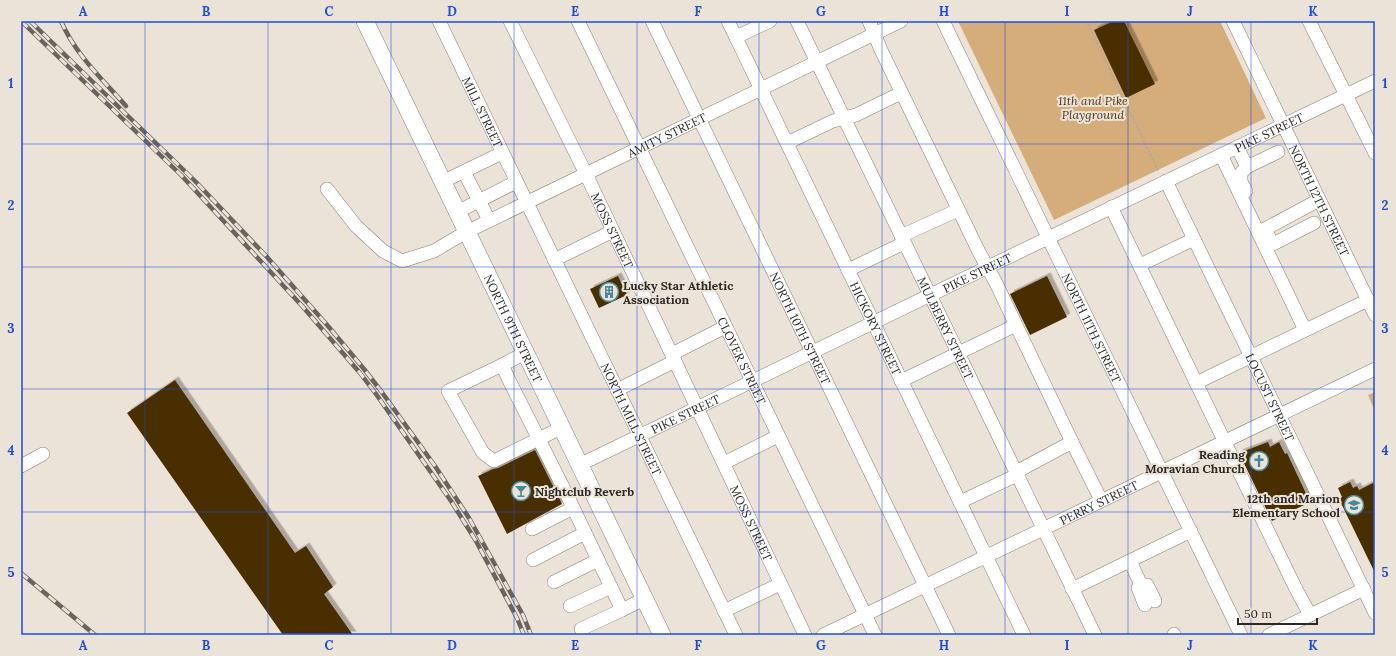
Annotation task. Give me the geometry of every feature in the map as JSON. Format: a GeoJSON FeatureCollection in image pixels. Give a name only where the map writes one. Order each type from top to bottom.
{"type":"FeatureCollection","features":[{"type":"Feature","properties":{"kind":"main road","name":"NORTH 9TH STREET"},"geometry":{"type":"LineString","coordinates":[[365,21],[662,635]]}},
{"type":"Feature","properties":{"kind":"street","name":"MOSS STREET"},"geometry":{"type":"LineString","coordinates":[[510,21],[586,174],[674,357],[780,584],[806,635]]}},
{"type":"Feature","properties":{"kind":"street","name":"CLOVER STREET"},"geometry":{"type":"LineString","coordinates":[[578,21],[875,635]]}},
{"type":"Feature","properties":{"kind":"street","name":"NORTH 10TH STREET"},"geometry":{"type":"LineString","coordinates":[[652,21],[949,635]]}},
{"type":"Feature","properties":{"kind":"street","name":"HICKORY STREET"},"geometry":{"type":"LineString","coordinates":[[728,21],[1024,635]]}},
{"type":"Feature","properties":{"kind":"street"},"geometry":{"type":"LineString","coordinates":[[736,37],[770,21]]}},
{"type":"Feature","properties":{"kind":"street","name":"MULBERRY STREET"},"geometry":{"type":"LineString","coordinates":[[797,21],[1095,635]]}},
{"type":"Feature","properties":{"kind":"street"},"geometry":{"type":"LineString","coordinates":[[869,21],[901,93],[1101,500]]}},
{"type":"Feature","properties":{"kind":"street","name":"AMITY STREET"},"geometry":{"type":"LineString","coordinates":[[327,189],[356,226],[383,251],[402,261],[434,250],[489,220],[901,21]]}},
{"type":"Feature","properties":{"kind":"street","name":"NORTH 11TH STREET"},"geometry":{"type":"LineString","coordinates":[[943,21],[1241,635]]}},
{"type":"Feature","properties":{"kind":"street","name":"NORTH 12TH STREET"},"geometry":{"type":"LineString","coordinates":[[1233,21],[1375,315]]}},
{"type":"Feature","properties":{"kind":"street"},"geometry":{"type":"LineString","coordinates":[[1309,21],[1374,150]]}},
{"type":"Feature","properties":{"kind":"street","name":"MILL STREET"},"geometry":{"type":"LineString","coordinates":[[441,22],[526,202]]}},
{"type":"Feature","properties":{"kind":"street","name":"PIKE STREET"},"geometry":{"type":"LineString","coordinates":[[579,465],[1111,207],[1375,81]]}},
{"type":"Feature","properties":{"kind":"street"},"geometry":{"type":"LineString","coordinates":[[787,143],[833,121],[856,115],[901,93]]}},
{"type":"Feature","properties":{"kind":"street"},"geometry":{"type":"LineString","coordinates":[[1237,147],[1247,166]]}},
{"type":"Feature","properties":{"kind":"street"},"geometry":{"type":"LineString","coordinates":[[1278,152],[1247,166],[1241,173],[1242,182],[1265,229],[1273,244],[1314,223]]}},
{"type":"Feature","properties":{"kind":"street"},"geometry":{"type":"LineString","coordinates":[[442,182],[502,153]]}},
{"type":"Feature","properties":{"kind":"street"},"geometry":{"type":"LineString","coordinates":[[1221,155],[1305,330]]}},
{"type":"Feature","properties":{"kind":"street"},"geometry":{"type":"LineString","coordinates":[[464,172],[489,220]]}},
{"type":"Feature","properties":{"kind":"street","name":"LOCUST STREET"},"geometry":{"type":"LineString","coordinates":[[1166,181],[1375,613]]}},
{"type":"Feature","properties":{"kind":"street"},"geometry":{"type":"LineString","coordinates":[[457,212],[516,182]]}},
{"type":"Feature","properties":{"kind":"street"},"geometry":{"type":"LineString","coordinates":[[497,192],[506,212]]}},
{"type":"Feature","properties":{"kind":"street"},"geometry":{"type":"LineString","coordinates":[[1265,229],[1320,200]]}},
{"type":"Feature","properties":{"kind":"street","name":"NORTH MILL STREET"},"geometry":{"type":"LineString","coordinates":[[526,202],[736,635]]}},
{"type":"Feature","properties":{"kind":"street"},"geometry":{"type":"LineString","coordinates":[[1111,207],[1291,580],[1310,616]]}},
{"type":"Feature","properties":{"kind":"street"},"geometry":{"type":"LineString","coordinates":[[848,270],[958,210]]}},
{"type":"Feature","properties":{"kind":"street"},"geometry":{"type":"LineString","coordinates":[[554,260],[613,231]]}},
{"type":"Feature","properties":{"kind":"street"},"geometry":{"type":"LineString","coordinates":[[1140,265],[1194,239]]}},
{"type":"Feature","properties":{"kind":"street"},"geometry":{"type":"LineString","coordinates":[[1196,382],[1368,300]]}},
{"type":"Feature","properties":{"kind":"street"},"geometry":{"type":"LineString","coordinates":[[901,381],[1016,325]]}},
{"type":"Feature","properties":{"kind":"street"},"geometry":{"type":"LineString","coordinates":[[616,390],[725,327]]}},
{"type":"Feature","properties":{"kind":"street"},"geometry":{"type":"LineString","coordinates":[[525,353],[448,391],[483,452],[494,461],[561,428]]}},
{"type":"Feature","properties":{"kind":"street"},"geometry":{"type":"LineString","coordinates":[[502,365],[574,508],[622,610]]}},
{"type":"Feature","properties":{"kind":"street","name":"PERRY STREET"},"geometry":{"type":"LineString","coordinates":[[823,635],[1375,369]]}},
{"type":"Feature","properties":{"kind":"street"},"geometry":{"type":"LineString","coordinates":[[724,463],[778,436]]}},
{"type":"Feature","properties":{"kind":"street"},"geometry":{"type":"LineString","coordinates":[[960,502],[1016,474],[1072,442]]}},
{"type":"Feature","properties":{"kind":"street"},"geometry":{"type":"LineString","coordinates":[[21,466],[43,454]]}},
{"type":"Feature","properties":{"kind":"street"},"geometry":{"type":"LineString","coordinates":[[532,529],[574,508]]}},
{"type":"Feature","properties":{"kind":"street"},"geometry":{"type":"LineString","coordinates":[[1072,589],[1191,531]]}},
{"type":"Feature","properties":{"kind":"street"},"geometry":{"type":"LineString","coordinates":[[532,560],[586,533]]}},
{"type":"Feature","properties":{"kind":"street"},"geometry":{"type":"LineString","coordinates":[[554,582],[598,560]]}},
{"type":"Feature","properties":{"kind":"street"},"geometry":{"type":"LineString","coordinates":[[1130,561],[1142,587],[1147,584],[1150,603]]}},
{"type":"Feature","properties":{"kind":"street"},"geometry":{"type":"LineString","coordinates":[[724,610],[780,584]]}},
{"type":"Feature","properties":{"kind":"street"},"geometry":{"type":"LineString","coordinates":[[570,606],[610,587]]}},
{"type":"Feature","properties":{"kind":"street"},"geometry":{"type":"LineString","coordinates":[[1269,635],[1364,590]]}},
{"type":"Feature","properties":{"kind":"street"},"geometry":{"type":"LineString","coordinates":[[581,629],[644,599]]}},
{"type":"Feature","properties":{"kind":"path"},"geometry":{"type":"LineString","coordinates":[[1086,21],[1157,168],[1166,181]]}},
{"type":"Feature","properties":{"kind":"green space","name":"11th and Pike Playground"},"geometry":{"type":"Polygon","coordinates":[[[958,21],[1220,21],[1266,118],[1054,220],[958,21]]]}},
{"type":"Feature","properties":{"kind":"green space"},"geometry":{"type":"Polygon","coordinates":[[[1375,392],[1375,409],[1374,409],[1368,395],[1375,392]]]}},
{"type":"Feature","properties":{"kind":"building"},"geometry":{"type":"Polygon","coordinates":[[[1114,21],[1124,21],[1155,84],[1126,98],[1094,30],[1114,21]]]}},
{"type":"Feature","properties":{"kind":"building","name":"Lucky Star Athletic Association"},"geometry":{"type":"Polygon","coordinates":[[[618,276],[627,295],[599,308],[590,289],[618,276]]]}},
{"type":"Feature","properties":{"kind":"building"},"geometry":{"type":"Polygon","coordinates":[[[1047,276],[1067,317],[1030,335],[1010,294],[1047,276]]]}},
{"type":"Feature","properties":{"kind":"building"},"geometry":{"type":"Polygon","coordinates":[[[175,380],[295,553],[306,546],[333,587],[324,594],[353,635],[283,635],[127,413],[175,380]]]}},
{"type":"Feature","properties":{"kind":"building"},"geometry":{"type":"Polygon","coordinates":[[[1268,442],[1270,447],[1279,442],[1285,454],[1287,453],[1310,502],[1272,521],[1239,453],[1268,442]]]}},
{"type":"Feature","properties":{"kind":"building","name":"Nightclub Reverb"},"geometry":{"type":"Polygon","coordinates":[[[535,450],[562,504],[507,534],[478,476],[535,450]]]}},
{"type":"Feature","properties":{"kind":"building"},"geometry":{"type":"Polygon","coordinates":[[[1350,482],[1353,488],[1357,486],[1359,490],[1373,483],[1375,488],[1375,573],[1339,499],[1342,497],[1338,488],[1350,482]]]}},
{"type":"Feature","properties":{"kind":"railway"},"geometry":{"type":"LineString","coordinates":[[21,21],[181,175],[303,307],[360,373],[451,501],[476,541],[517,618],[524,635]]}},
{"type":"Feature","properties":{"kind":"railway"},"geometry":{"type":"LineString","coordinates":[[30,21],[195,181],[267,257],[364,369],[435,466],[469,518],[523,615],[531,635]]}},
{"type":"Feature","properties":{"kind":"railway"},"geometry":{"type":"LineString","coordinates":[[61,21],[74,45],[82,56],[126,106]]}},
{"type":"Feature","properties":{"kind":"railway"},"geometry":{"type":"LineString","coordinates":[[21,573],[95,635]]}},
{"type":"Feature","properties":{"kind":"place","name":"Lucky Star Athletic Association"},"geometry":{"type":"Point","coordinates":[609,292]}},
{"type":"Feature","properties":{"kind":"place","name":"Reading Moravian Church"},"geometry":{"type":"Point","coordinates":[1259,461]}},
{"type":"Feature","properties":{"kind":"place","name":"Nightclub Reverb"},"geometry":{"type":"Point","coordinates":[521,491]}},
{"type":"Feature","properties":{"kind":"place","name":"12th and Marion Elementary School"},"geometry":{"type":"Point","coordinates":[1354,505]}}]}
